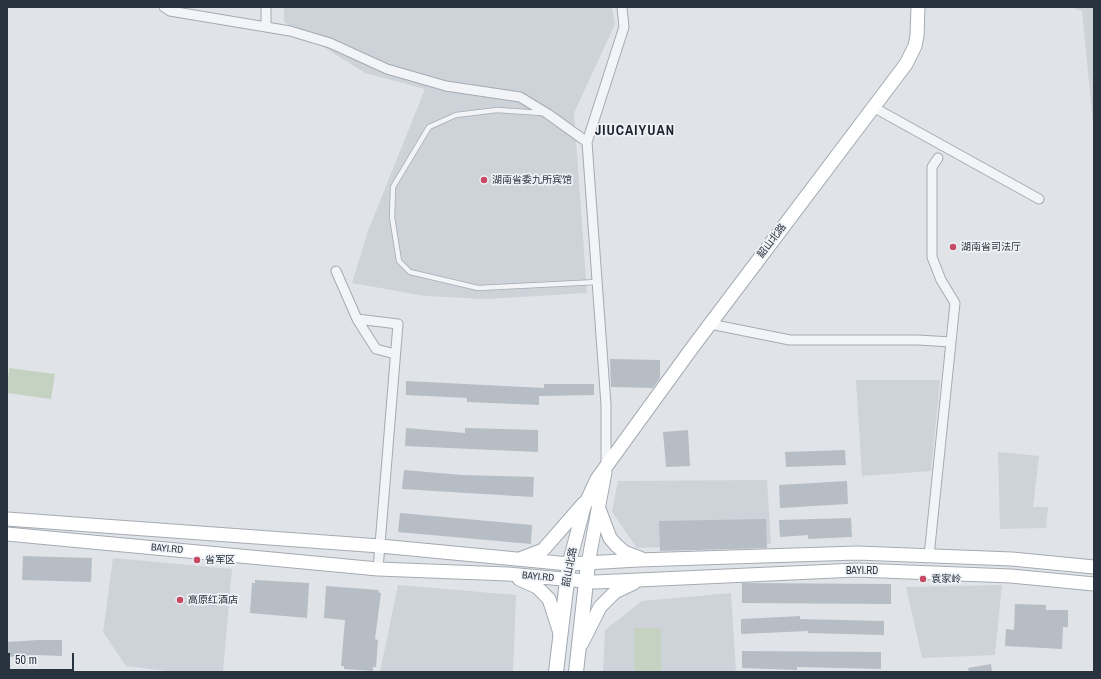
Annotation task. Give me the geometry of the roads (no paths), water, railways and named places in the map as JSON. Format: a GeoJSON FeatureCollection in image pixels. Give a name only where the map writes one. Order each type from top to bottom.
{"type":"FeatureCollection","features":[{"type":"Feature","properties":{"kind":"main road","name":"韶山北路"},"geometry":{"type":"LineString","coordinates":[[556,672],[569,564],[584,507],[597,479],[710,324],[906,64],[918,36],[918,7]]}},
{"type":"Feature","properties":{"kind":"main road","name":"韶山北路"},"geometry":{"type":"LineString","coordinates":[[576,672],[588,564],[606,468]]}},
{"type":"Feature","properties":{"kind":"main road"},"geometry":{"type":"LineString","coordinates":[[518,560],[543,550],[589,498]]}},
{"type":"Feature","properties":{"kind":"main road"},"geometry":{"type":"LineString","coordinates":[[599,509],[610,538],[616,545],[624,552],[645,560]]}},
{"type":"Feature","properties":{"kind":"main road","name":"BAYI.RD"},"geometry":{"type":"LineString","coordinates":[[7,519],[380,546],[569,564],[857,553],[1012,559],[1094,567]]}},
{"type":"Feature","properties":{"kind":"main road","name":"BAYI.RD"},"geometry":{"type":"LineString","coordinates":[[7,534],[378,569],[508,574],[586,581],[644,580],[857,570],[1011,576],[1094,584]]}},
{"type":"Feature","properties":{"kind":"main road"},"geometry":{"type":"LineString","coordinates":[[508,574],[533,585],[543,592],[549,599],[555,613],[560,635]]}},
{"type":"Feature","properties":{"kind":"main road"},"geometry":{"type":"LineString","coordinates":[[577,654],[591,622],[600,607],[615,592],[633,583],[644,580]]}},
{"type":"Feature","properties":{"kind":"street"},"geometry":{"type":"LineString","coordinates":[[164,7],[170,11],[290,31],[330,43],[387,69],[446,86],[520,97],[548,114],[587,142]]}},
{"type":"Feature","properties":{"kind":"street"},"geometry":{"type":"LineString","coordinates":[[266,7],[266,27]]}},
{"type":"Feature","properties":{"kind":"street"},"geometry":{"type":"LineString","coordinates":[[606,468],[606,405],[587,142],[624,27],[622,7]]}},
{"type":"Feature","properties":{"kind":"street"},"geometry":{"type":"LineString","coordinates":[[873,107],[1039,199]]}},
{"type":"Feature","properties":{"kind":"street"},"geometry":{"type":"LineString","coordinates":[[929,556],[955,302],[941,280],[932,258],[932,167],[938,158]]}},
{"type":"Feature","properties":{"kind":"street"},"geometry":{"type":"LineString","coordinates":[[336,271],[357,319],[376,349],[395,354]]}},
{"type":"Feature","properties":{"kind":"street"},"geometry":{"type":"LineString","coordinates":[[357,319],[398,324],[378,569]]}},
{"type":"Feature","properties":{"kind":"street"},"geometry":{"type":"LineString","coordinates":[[710,324],[790,340],[918,340],[951,342]]}},
{"type":"Feature","properties":{"kind":"lane"},"geometry":{"type":"LineString","coordinates":[[548,114],[497,110],[456,115],[429,127],[393,187],[392,217],[399,261],[410,272],[478,288],[597,282]]}},
{"type":"Feature","properties":{"kind":"place","name":"湖南省委九所宾馆"},"geometry":{"type":"Point","coordinates":[484,180]}},
{"type":"Feature","properties":{"kind":"place","name":"湖南省司法厅"},"geometry":{"type":"Point","coordinates":[953,247]}},
{"type":"Feature","properties":{"kind":"place","name":"省军区"},"geometry":{"type":"Point","coordinates":[197,560]}},
{"type":"Feature","properties":{"kind":"place","name":"袁家岭"},"geometry":{"type":"Point","coordinates":[923,579]}},
{"type":"Feature","properties":{"kind":"place","name":"高原红酒店"},"geometry":{"type":"Point","coordinates":[180,600]}},
{"type":"Feature","properties":{"kind":"district","name":"JIUCAIYUAN"},"geometry":{"type":"Point","coordinates":[635,131]}}]}
